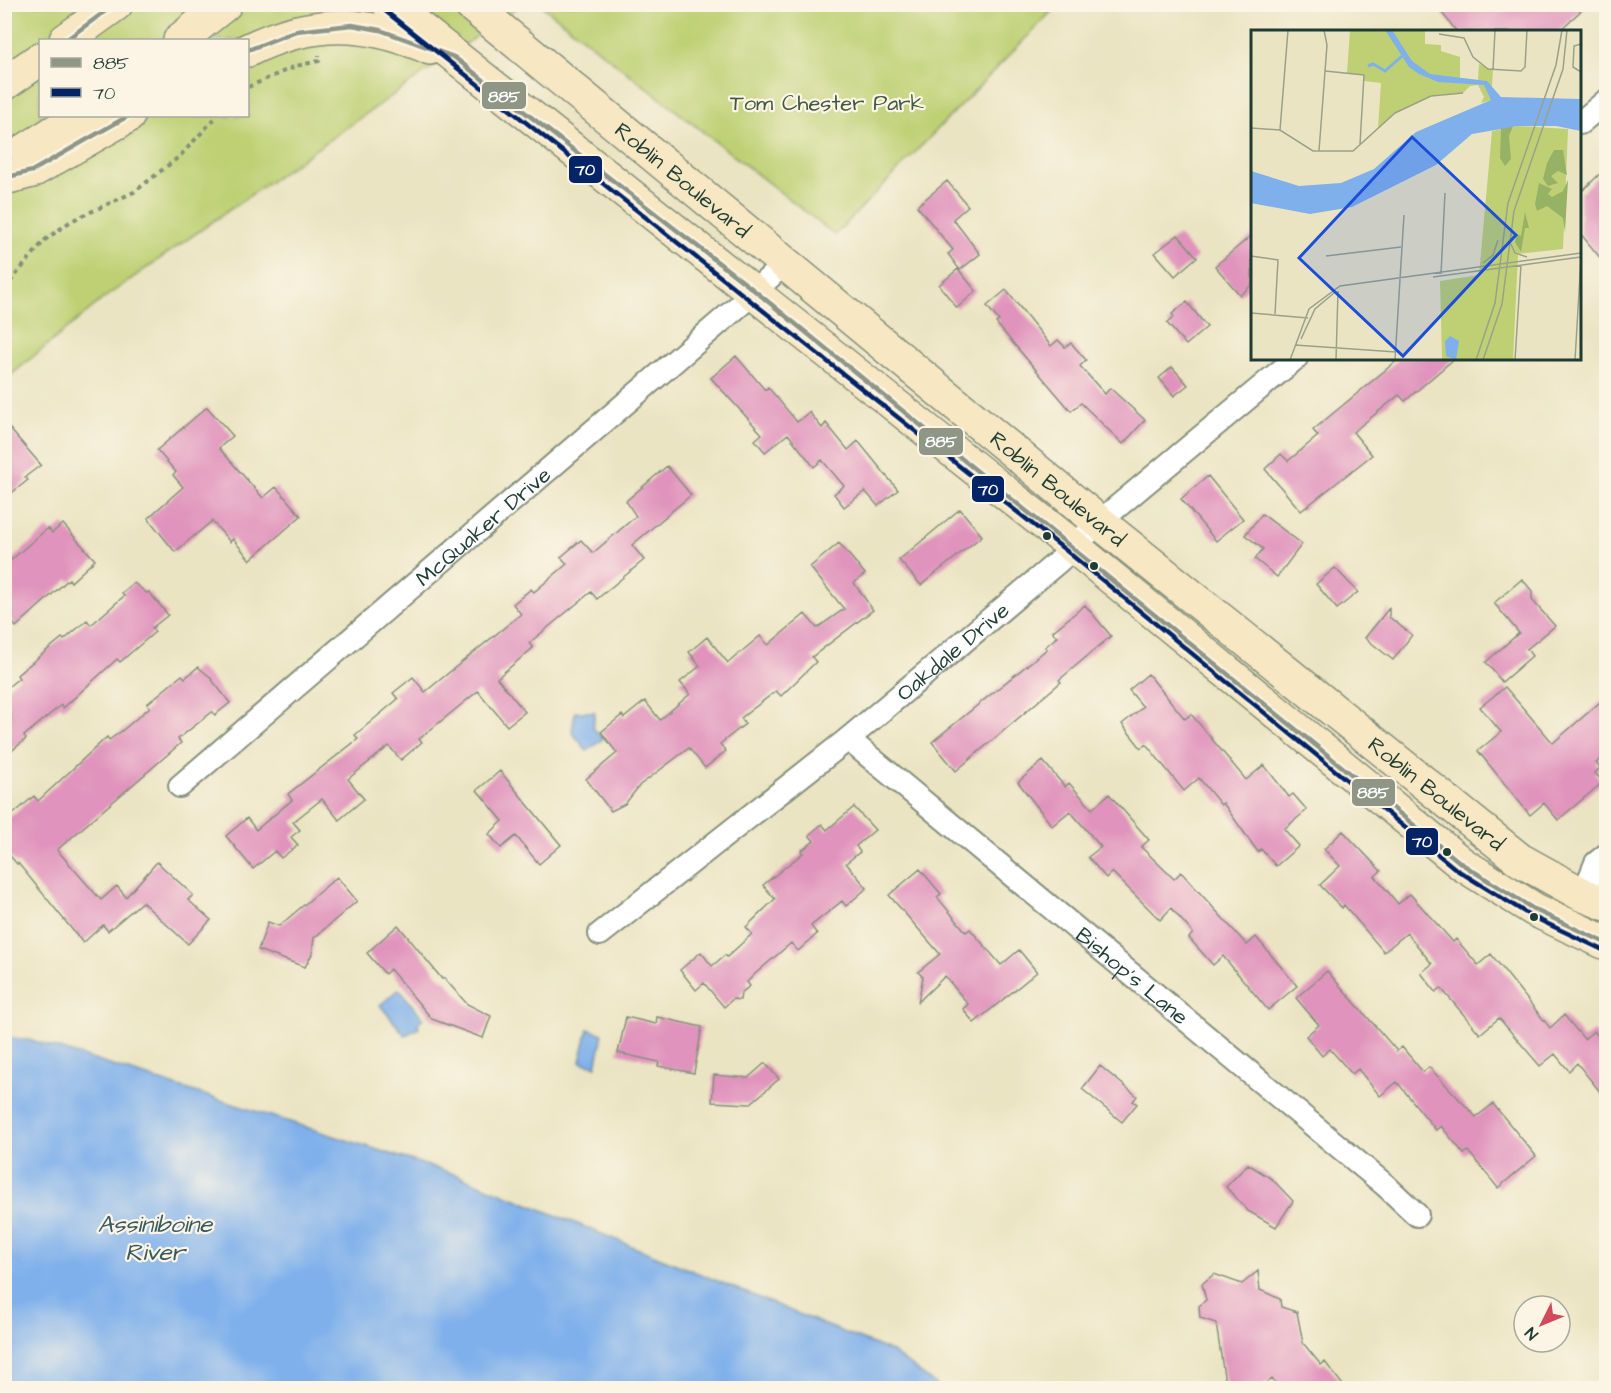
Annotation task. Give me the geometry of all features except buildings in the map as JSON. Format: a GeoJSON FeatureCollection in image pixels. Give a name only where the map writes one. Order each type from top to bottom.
{"type":"FeatureCollection","features":[{"type":"Feature","properties":{"kind":"main road"},"geometry":{"type":"LineString","coordinates":[[55,39],[83,4]]}},
{"type":"Feature","properties":{"kind":"main road"},"geometry":{"type":"LineString","coordinates":[[67,39],[116,4]]}},
{"type":"Feature","properties":{"kind":"main road"},"geometry":{"type":"LineString","coordinates":[[181,39],[225,4]]}},
{"type":"Feature","properties":{"kind":"main road","name":"Roblin Boulevard"},"geometry":{"type":"LineString","coordinates":[[389,4],[754,291],[1074,547],[1462,864],[1535,910],[1606,943]]}},
{"type":"Feature","properties":{"kind":"main road","name":"Roblin Boulevard"},"geometry":{"type":"LineString","coordinates":[[470,4],[491,16],[1099,522],[1520,860],[1595,900]]}},
{"type":"Feature","properties":{"kind":"main road"},"geometry":{"type":"LineString","coordinates":[[249,50],[296,31],[352,25],[380,30],[454,57]]}},
{"type":"Feature","properties":{"kind":"main road"},"geometry":{"type":"LineString","coordinates":[[4,84],[39,57]]}},
{"type":"Feature","properties":{"kind":"main road"},"geometry":{"type":"LineString","coordinates":[[4,164],[78,117]]}},
{"type":"Feature","properties":{"kind":"main road"},"geometry":{"type":"LineString","coordinates":[[4,178],[32,171],[126,117]]}},
{"type":"Feature","properties":{"kind":"street"},"geometry":{"type":"LineString","coordinates":[[1581,122],[1606,100]]}},
{"type":"Feature","properties":{"kind":"street","name":"McQuaker Drive"},"geometry":{"type":"LineString","coordinates":[[180,786],[785,263]]}},
{"type":"Feature","properties":{"kind":"street","name":"Oakdale Drive"},"geometry":{"type":"LineString","coordinates":[[600,933],[849,739],[1074,547],[1099,522],[1294,360]]}},
{"type":"Feature","properties":{"kind":"street","name":"Bishop's Lane"},"geometry":{"type":"LineString","coordinates":[[849,739],[1376,1177],[1417,1215]]}},
{"type":"Feature","properties":{"kind":"street"},"geometry":{"type":"LineString","coordinates":[[1595,900],[1596,863],[1606,855]]}},
{"type":"Feature","properties":{"kind":"path"},"geometry":{"type":"LineString","coordinates":[[4,289],[45,240],[71,221],[134,192],[180,156],[216,117]]}},
{"type":"Feature","properties":{"kind":"green space"},"geometry":{"type":"Polygon","coordinates":[[[5,5],[521,5],[104,298],[5,380],[5,5]]]}},
{"type":"Feature","properties":{"kind":"green space","name":"Tom Chester Park"},"geometry":{"type":"Polygon","coordinates":[[[541,5],[1074,5],[1053,10],[835,235],[541,5]]]}},
{"type":"Feature","properties":{"kind":"water"},"geometry":{"type":"Polygon","coordinates":[[[575,712],[595,712],[593,728],[603,739],[587,751],[572,732],[575,712]]]}},
{"type":"Feature","properties":{"kind":"water"},"geometry":{"type":"Polygon","coordinates":[[[399,989],[423,1018],[418,1023],[419,1028],[405,1035],[380,1005],[399,989]]]}},
{"type":"Feature","properties":{"kind":"water"},"geometry":{"type":"Polygon","coordinates":[[[588,1029],[603,1034],[596,1066],[580,1062],[588,1029]]]}},
{"type":"Feature","properties":{"kind":"water","name":"Assiniboine River"},"geometry":{"type":"Polygon","coordinates":[[[5,1037],[34,1041],[457,1175],[892,1352],[940,1388],[5,1388],[5,1037]]]}},
{"type":"Feature","properties":{"kind":"transit line","name":"885"},"geometry":{"type":"LineString","coordinates":[[67,39],[115,4]]}},
{"type":"Feature","properties":{"kind":"transit line","name":"70"},"geometry":{"type":"LineString","coordinates":[[384,10],[1069,553],[1457,870],[1531,916],[1603,950]]}},
{"type":"Feature","properties":{"kind":"transit line","name":"885"},"geometry":{"type":"LineString","coordinates":[[249,50],[296,31],[352,25],[380,30],[454,57],[755,291],[1462,864],[1535,910],[1606,943]]}},
{"type":"Feature","properties":{"kind":"transit line","name":"885"},"geometry":{"type":"LineString","coordinates":[[4,178],[32,171],[126,117]]}}]}
